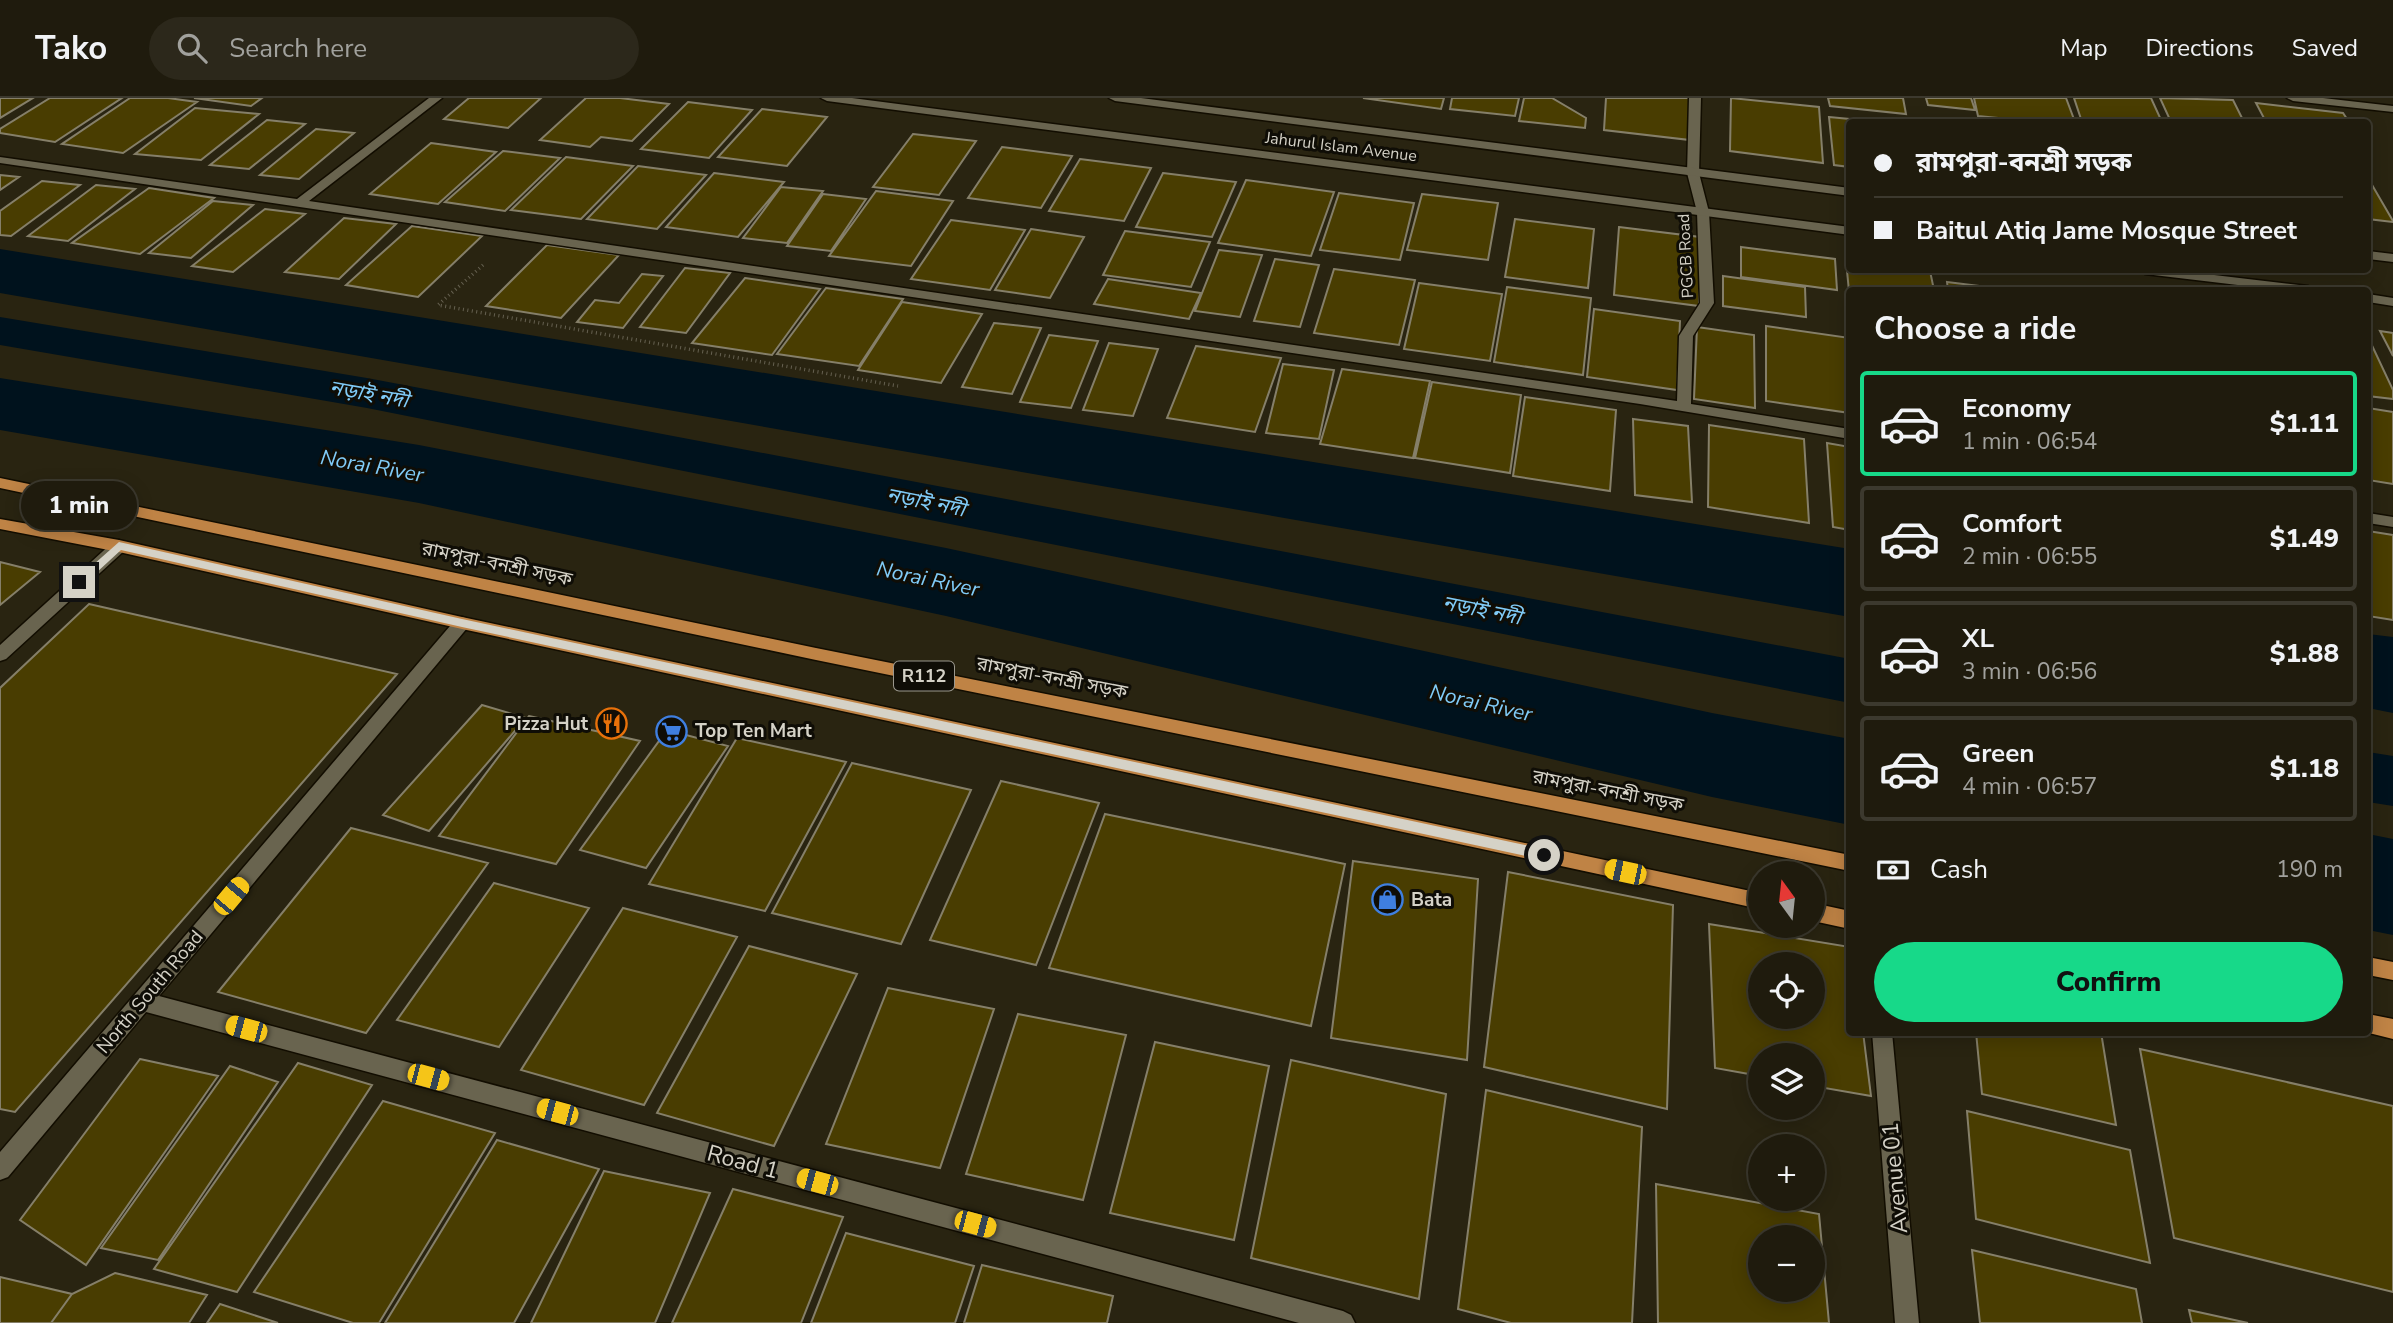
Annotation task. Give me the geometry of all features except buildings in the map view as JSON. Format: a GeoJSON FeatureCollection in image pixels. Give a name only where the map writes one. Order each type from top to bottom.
{"type":"FeatureCollection","features":[{"type":"Feature","properties":{"kind":"main road","name":"রামপুরা-বনশ্রী সড়ক"},"geometry":{"type":"LineString","coordinates":[[0,483],[843,659],[1846,862]]}},
{"type":"Feature","properties":{"kind":"main road","name":"R112"},"geometry":{"type":"LineString","coordinates":[[0,524],[119,546],[462,623],[1748,898]]}},
{"type":"Feature","properties":{"kind":"main road"},"geometry":{"type":"LineString","coordinates":[[1825,915],[1846,919]]}},
{"type":"Feature","properties":{"kind":"main road"},"geometry":{"type":"LineString","coordinates":[[2371,967],[2393,971]]}},
{"type":"Feature","properties":{"kind":"main road"},"geometry":{"type":"LineString","coordinates":[[2371,1025],[2393,1029]]}},
{"type":"Feature","properties":{"kind":"street"},"geometry":{"type":"LineString","coordinates":[[300,202],[436,98]]}},
{"type":"Feature","properties":{"kind":"street","name":"Jahurul Islam Avenue"},"geometry":{"type":"LineString","coordinates":[[827,98],[1846,230]]}},
{"type":"Feature","properties":{"kind":"street","name":"Jahurul Islam Avenue"},"geometry":{"type":"LineString","coordinates":[[1115,98],[1846,192]]}},
{"type":"Feature","properties":{"kind":"street","name":"PGCB Road"},"geometry":{"type":"LineString","coordinates":[[1684,408],[1686,337],[1707,303],[1703,212],[1693,173],[1696,98]]}},
{"type":"Feature","properties":{"kind":"street"},"geometry":{"type":"LineString","coordinates":[[2293,98],[2393,109]]}},
{"type":"Feature","properties":{"kind":"street"},"geometry":{"type":"LineString","coordinates":[[0,160],[517,234],[1846,433]]}},
{"type":"Feature","properties":{"kind":"street"},"geometry":{"type":"LineString","coordinates":[[2371,255],[2393,258]]}},
{"type":"Feature","properties":{"kind":"street"},"geometry":{"type":"LineString","coordinates":[[2169,273],[2284,287]]}},
{"type":"Feature","properties":{"kind":"street"},"geometry":{"type":"LineString","coordinates":[[2371,298],[2393,302]]}},
{"type":"Feature","properties":{"kind":"street"},"geometry":{"type":"LineString","coordinates":[[2371,518],[2393,522]]}},
{"type":"Feature","properties":{"kind":"street"},"geometry":{"type":"LineString","coordinates":[[0,655],[119,546]]}},
{"type":"Feature","properties":{"kind":"street","name":"North South Road"},"geometry":{"type":"LineString","coordinates":[[0,1169],[462,623]]}},
{"type":"Feature","properties":{"kind":"street","name":"Road 1"},"geometry":{"type":"LineString","coordinates":[[142,1001],[1343,1323]]}},
{"type":"Feature","properties":{"kind":"street","name":"Avenue 01"},"geometry":{"type":"LineString","coordinates":[[1882,1036],[1907,1323]]}},
{"type":"Feature","properties":{"kind":"path"},"geometry":{"type":"LineString","coordinates":[[517,234],[438,305],[898,386]]}},
{"type":"Feature","properties":{"kind":"waterway","name":"Norai River"},"geometry":{"type":"LineString","coordinates":[[0,271],[1846,582]]}},
{"type":"Feature","properties":{"kind":"waterway","name":"নড়াই নদী"},"geometry":{"type":"LineString","coordinates":[[0,331],[367,393],[1846,680]]}},
{"type":"Feature","properties":{"kind":"waterway","name":"Norai River"},"geometry":{"type":"LineString","coordinates":[[0,404],[419,474],[946,582],[1712,755],[1846,781]]}},
{"type":"Feature","properties":{"kind":"waterway","name":"Norai River"},"geometry":{"type":"LineString","coordinates":[[2371,671],[2393,675]]}},
{"type":"Feature","properties":{"kind":"waterway","name":"নড়াই নদী"},"geometry":{"type":"LineString","coordinates":[[2371,777],[2393,781]]}},
{"type":"Feature","properties":{"kind":"waterway","name":"Norai River"},"geometry":{"type":"LineString","coordinates":[[2371,883],[2393,887]]}},
{"type":"Feature","properties":{"kind":"place","name":"Pizza Hut"},"geometry":{"type":"Point","coordinates":[611,724]}},
{"type":"Feature","properties":{"kind":"place","name":"Top Ten Mart"},"geometry":{"type":"Point","coordinates":[672,731]}},
{"type":"Feature","properties":{"kind":"place","name":"Bata"},"geometry":{"type":"Point","coordinates":[1388,900]}},
{"type":"Feature","properties":{"kind":"route"},"geometry":{"type":"LineString","coordinates":[[79,582],[119,546],[462,623],[1544,855]]}}]}
